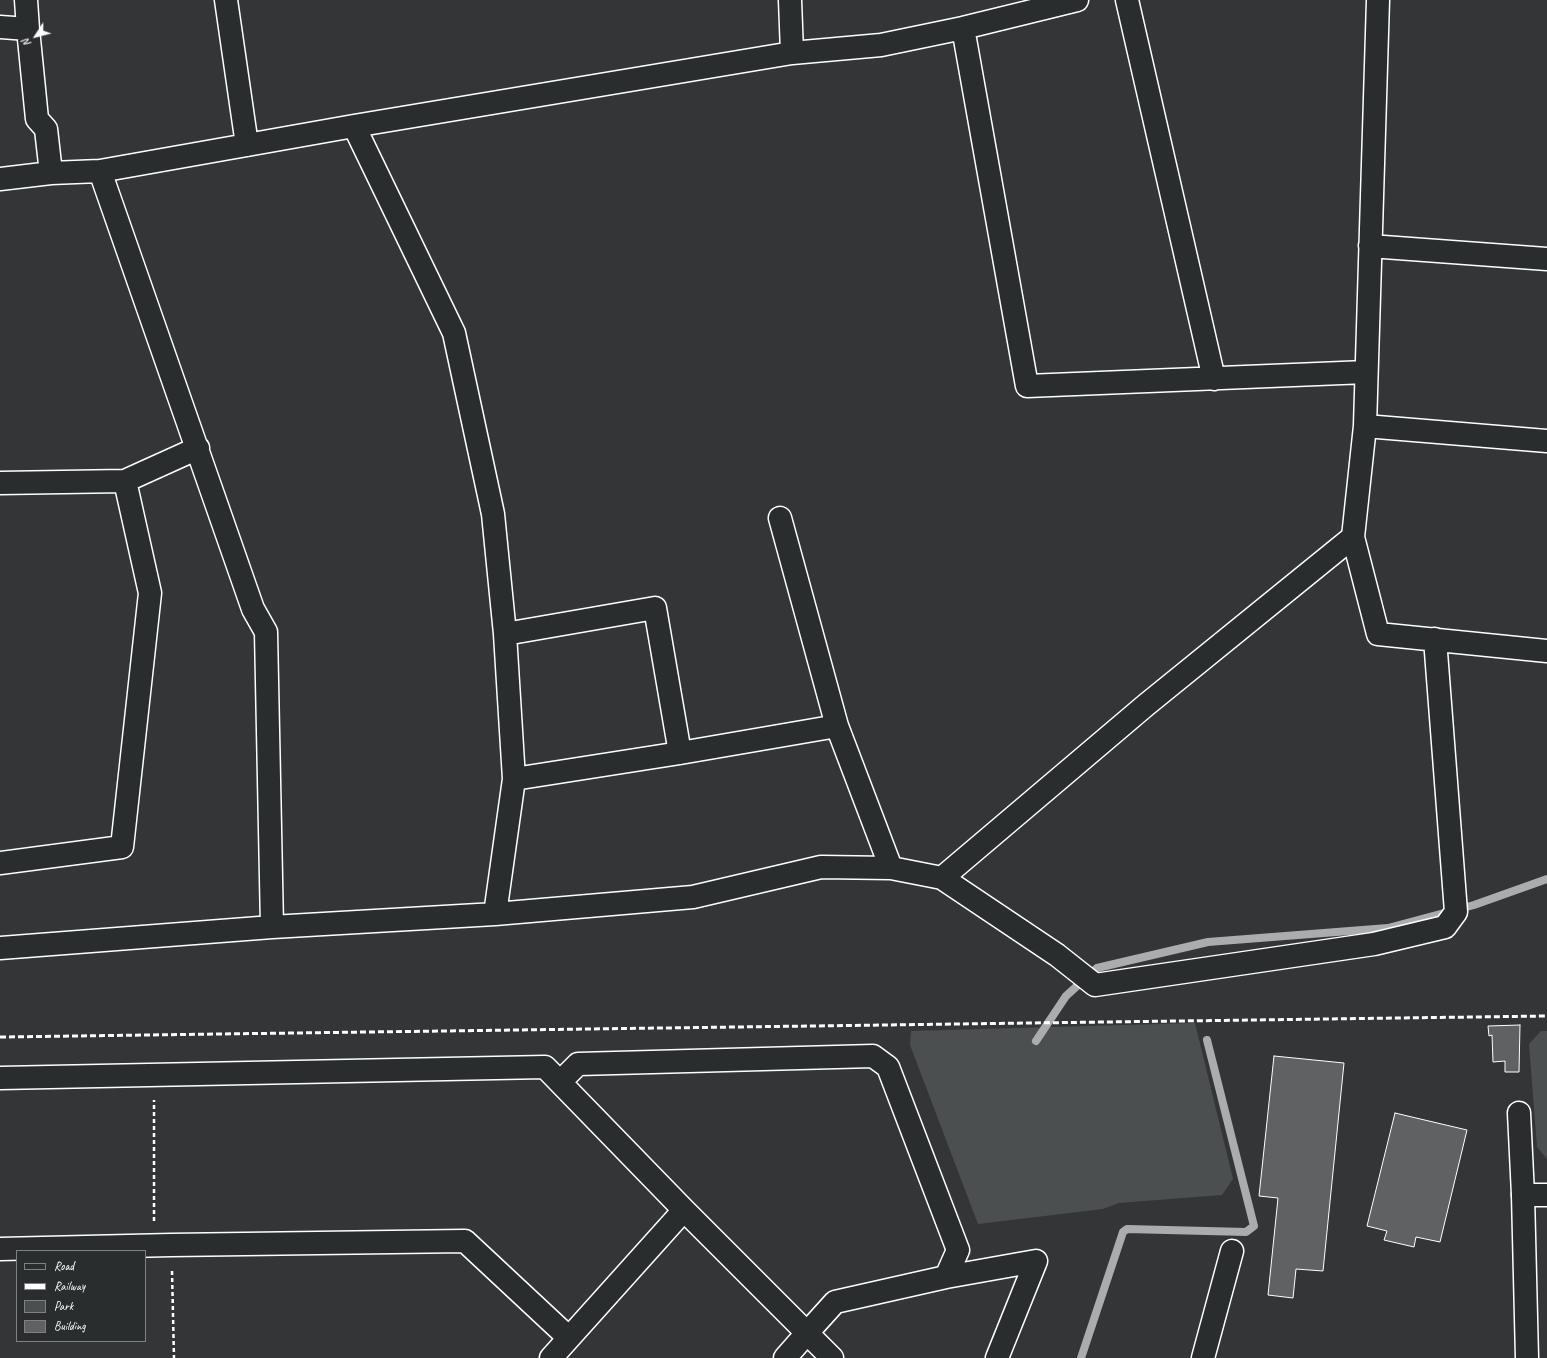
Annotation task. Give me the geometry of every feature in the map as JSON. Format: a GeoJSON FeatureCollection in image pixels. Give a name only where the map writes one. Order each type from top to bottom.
{"type":"FeatureCollection","features":[{"type":"Feature","properties":{"kind":"street"},"geometry":{"type":"LineString","coordinates":[[26,0],[37,119],[46,129],[51,173]]}},
{"type":"Feature","properties":{"kind":"street"},"geometry":{"type":"LineString","coordinates":[[226,0],[247,145]]}},
{"type":"Feature","properties":{"kind":"street"},"geometry":{"type":"LineString","coordinates":[[790,0],[792,53]]}},
{"type":"Feature","properties":{"kind":"street"},"geometry":{"type":"LineString","coordinates":[[0,179],[51,173],[100,171],[354,126],[792,53],[881,45],[963,28],[1077,0]]}},
{"type":"Feature","properties":{"kind":"street"},"geometry":{"type":"LineString","coordinates":[[1127,0],[1214,378]]}},
{"type":"Feature","properties":{"kind":"street"},"geometry":{"type":"LineString","coordinates":[[1378,0],[1365,426],[1353,537],[1378,634],[1547,651]]}},
{"type":"Feature","properties":{"kind":"street"},"geometry":{"type":"LineString","coordinates":[[0,27],[28,29]]}},
{"type":"Feature","properties":{"kind":"street"},"geometry":{"type":"LineString","coordinates":[[963,28],[1027,386],[1366,372]]}},
{"type":"Feature","properties":{"kind":"street"},"geometry":{"type":"LineString","coordinates":[[354,126],[454,333],[493,514],[505,634],[514,780],[495,914]]}},
{"type":"Feature","properties":{"kind":"street"},"geometry":{"type":"LineString","coordinates":[[100,171],[253,609],[266,632],[272,927]]}},
{"type":"Feature","properties":{"kind":"street"},"geometry":{"type":"LineString","coordinates":[[1370,246],[1547,259]]}},
{"type":"Feature","properties":{"kind":"street"},"geometry":{"type":"LineString","coordinates":[[1365,426],[1547,441]]}},
{"type":"Feature","properties":{"kind":"street"},"geometry":{"type":"LineString","coordinates":[[0,483],[125,481],[198,448]]}},
{"type":"Feature","properties":{"kind":"street"},"geometry":{"type":"LineString","coordinates":[[0,864],[122,847],[150,593],[125,481]]}},
{"type":"Feature","properties":{"kind":"street"},"geometry":{"type":"LineString","coordinates":[[780,518],[837,726],[891,868]]}},
{"type":"Feature","properties":{"kind":"street"},"geometry":{"type":"LineString","coordinates":[[942,878],[1146,705],[1353,537]]}},
{"type":"Feature","properties":{"kind":"street"},"geometry":{"type":"LineString","coordinates":[[505,634],[655,608],[680,753]]}},
{"type":"Feature","properties":{"kind":"street"},"geometry":{"type":"LineString","coordinates":[[0,948],[272,927],[495,914],[693,897],[821,867],[891,868],[942,878],[1057,955],[1095,985],[1374,944],[1445,927],[1456,912],[1434,639]]}},
{"type":"Feature","properties":{"kind":"street"},"geometry":{"type":"LineString","coordinates":[[514,780],[837,726]]}},
{"type":"Feature","properties":{"kind":"street"},"geometry":{"type":"LineString","coordinates":[[560,1082],[578,1064],[873,1056],[888,1067],[958,1250],[946,1277]]}},
{"type":"Feature","properties":{"kind":"street"},"geometry":{"type":"LineString","coordinates":[[0,1078],[545,1067],[684,1210],[832,1358]]}},
{"type":"Feature","properties":{"kind":"street"},"geometry":{"type":"LineString","coordinates":[[1519,1112],[1523,1195],[1527,1358]]}},
{"type":"Feature","properties":{"kind":"street"},"geometry":{"type":"LineString","coordinates":[[1523,1195],[1547,1195]]}},
{"type":"Feature","properties":{"kind":"street"},"geometry":{"type":"LineString","coordinates":[[551,1358],[684,1210]]}},
{"type":"Feature","properties":{"kind":"street"},"geometry":{"type":"LineString","coordinates":[[0,1249],[465,1241],[569,1338]]}},
{"type":"Feature","properties":{"kind":"street"},"geometry":{"type":"LineString","coordinates":[[1204,1358],[1232,1251]]}},
{"type":"Feature","properties":{"kind":"street"},"geometry":{"type":"LineString","coordinates":[[785,1358],[835,1302],[946,1277],[1036,1261],[997,1358]]}},
{"type":"Feature","properties":{"kind":"path"},"geometry":{"type":"LineString","coordinates":[[154,1076],[163,1245],[174,1358]]}},
{"type":"Feature","properties":{"kind":"green space"},"geometry":{"type":"Polygon","coordinates":[[[1195,1023],[1233,1179],[1222,1195],[1119,1203],[1103,1209],[978,1224],[910,1045],[911,1031],[1195,1023]]]}},
{"type":"Feature","properties":{"kind":"green space"},"geometry":{"type":"Polygon","coordinates":[[[1541,1031],[1547,1031],[1547,1159],[1537,1147],[1529,1044],[1541,1031]]]}},
{"type":"Feature","properties":{"kind":"building"},"geometry":{"type":"Polygon","coordinates":[[[1520,1025],[1519,1072],[1505,1072],[1505,1061],[1493,1062],[1492,1035],[1489,1036],[1488,1026],[1520,1025]]]}},
{"type":"Feature","properties":{"kind":"building"},"geometry":{"type":"Polygon","coordinates":[[[1274,1056],[1344,1063],[1323,1271],[1296,1269],[1293,1298],[1268,1295],[1278,1198],[1259,1196],[1274,1056]]]}},
{"type":"Feature","properties":{"kind":"building"},"geometry":{"type":"Polygon","coordinates":[[[1395,1113],[1467,1130],[1440,1242],[1416,1237],[1414,1247],[1384,1240],[1387,1231],[1367,1226],[1395,1113]]]}},
{"type":"Feature","properties":{"kind":"waterway"},"geometry":{"type":"LineString","coordinates":[[1036,1041],[1066,996],[1097,968],[1208,942],[1388,928],[1474,905],[1547,879]]}},
{"type":"Feature","properties":{"kind":"waterway"},"geometry":{"type":"LineString","coordinates":[[1081,1358],[1123,1232],[1127,1229],[1246,1232],[1254,1226],[1207,1040]]}},
{"type":"Feature","properties":{"kind":"railway"},"geometry":{"type":"LineString","coordinates":[[0,1037],[1547,1016]]}}]}
